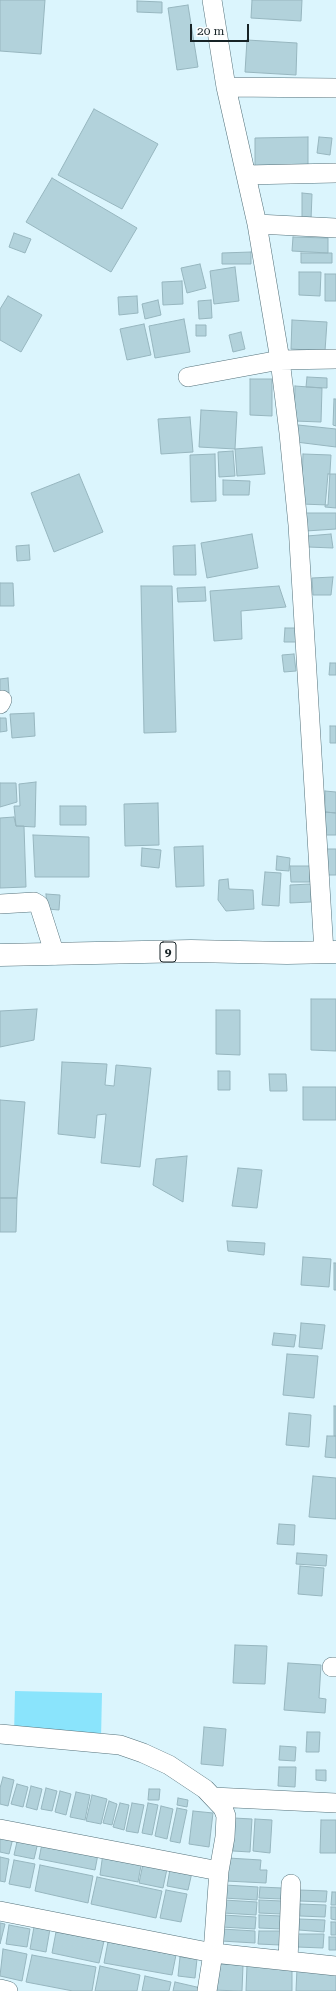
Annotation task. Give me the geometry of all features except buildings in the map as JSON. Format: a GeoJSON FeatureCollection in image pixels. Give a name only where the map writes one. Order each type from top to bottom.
{"type":"FeatureCollection","features":[{"type":"Feature","properties":{"kind":"highway","name":"9"},"geometry":{"type":"LineString","coordinates":[[0,955],[191,951],[287,953],[330,952]]}},
{"type":"Feature","properties":{"kind":"street"},"geometry":{"type":"LineString","coordinates":[[212,0],[226,87],[257,224],[280,360],[298,525],[330,952]]}},
{"type":"Feature","properties":{"kind":"street"},"geometry":{"type":"LineString","coordinates":[[226,87],[336,88]]}},
{"type":"Feature","properties":{"kind":"street"},"geometry":{"type":"LineString","coordinates":[[246,175],[336,173]]}},
{"type":"Feature","properties":{"kind":"street"},"geometry":{"type":"LineString","coordinates":[[257,224],[336,228]]}},
{"type":"Feature","properties":{"kind":"street"},"geometry":{"type":"LineString","coordinates":[[188,377],[280,360],[336,359]]}},
{"type":"Feature","properties":{"kind":"street"},"geometry":{"type":"LineString","coordinates":[[0,904],[34,902],[39,905],[55,955]]}},
{"type":"Feature","properties":{"kind":"street"},"geometry":{"type":"LineString","coordinates":[[0,1734],[120,1746],[143,1753],[169,1765],[206,1789],[223,1808],[226,1816],[224,1849],[219,1871],[213,1953],[207,1991]]}},
{"type":"Feature","properties":{"kind":"street"},"geometry":{"type":"LineString","coordinates":[[213,1797],[336,1802]]}},
{"type":"Feature","properties":{"kind":"street"},"geometry":{"type":"LineString","coordinates":[[0,1829],[219,1871]]}},
{"type":"Feature","properties":{"kind":"street"},"geometry":{"type":"LineString","coordinates":[[288,1961],[291,1884]]}},
{"type":"Feature","properties":{"kind":"street"},"geometry":{"type":"LineString","coordinates":[[0,1911],[213,1953],[336,1966]]}},
{"type":"Feature","properties":{"kind":"street"},"geometry":{"type":"LineString","coordinates":[[0,1989],[8,1991]]}},
{"type":"Feature","properties":{"kind":"shaded area"},"geometry":{"type":"Polygon","coordinates":[[[15,1691],[102,1693],[101,1739],[14,1736],[15,1691]]]}}]}
